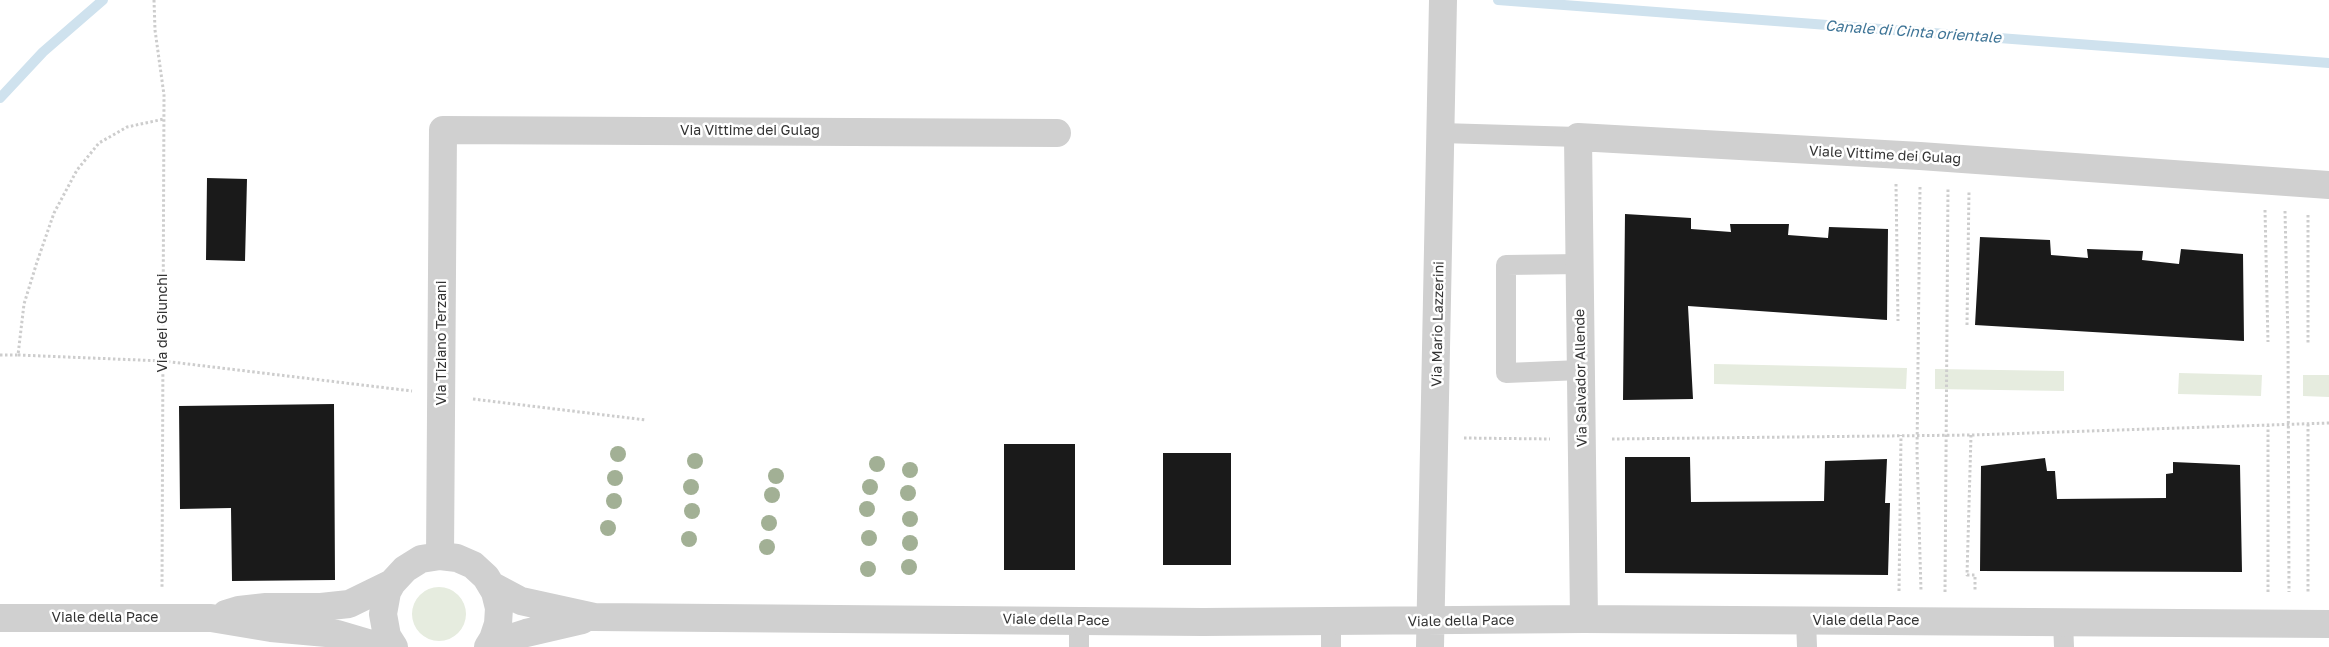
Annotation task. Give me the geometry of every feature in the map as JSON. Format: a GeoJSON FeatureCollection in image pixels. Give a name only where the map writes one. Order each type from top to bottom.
{"type":"FeatureCollection","features":[{"type":"Feature","properties":{"kind":"street","name":"Via Mario Lazzerini"},"geometry":{"type":"LineString","coordinates":[[1430,634],[1436,438],[1443,0]]}},
{"type":"Feature","properties":{"kind":"street","name":"Via Vittime dei Gulag"},"geometry":{"type":"LineString","coordinates":[[444,130],[1057,133]]}},
{"type":"Feature","properties":{"kind":"street","name":"Via Tiziano Terzani"},"geometry":{"type":"LineString","coordinates":[[440,556],[444,130]]}},
{"type":"Feature","properties":{"kind":"street","name":"Viale Vittime dei Gulag"},"geometry":{"type":"LineString","coordinates":[[1578,137],[1908,156],[2296,182]]}},
{"type":"Feature","properties":{"kind":"street","name":"Via Salvador Allende"},"geometry":{"type":"LineString","coordinates":[[1578,137],[1584,619]]}},
{"type":"Feature","properties":{"kind":"street"},"geometry":{"type":"LineString","coordinates":[[394,647],[387,636],[383,614],[387,592],[392,583],[405,569],[421,559],[440,556],[457,558],[473,565],[486,577],[495,592],[499,608],[498,624],[494,639],[488,647]]}},
{"type":"Feature","properties":{"kind":"street","name":"Viale della Pace"},"geometry":{"type":"LineString","coordinates":[[211,618],[239,610],[349,604],[392,583]]}},
{"type":"Feature","properties":{"kind":"street","name":"Viale della Pace"},"geometry":{"type":"LineString","coordinates":[[491,585],[521,602],[594,617],[1078,620],[1331,634],[1430,634],[1584,619],[1806,634],[1922,622],[1976,622],[2063,635],[2298,623]]}},
{"type":"Feature","properties":{"kind":"street","name":"Viale della Pace"},"geometry":{"type":"LineString","coordinates":[[493,647],[504,640],[526,633],[594,617]]}},
{"type":"Feature","properties":{"kind":"street","name":"Viale della Pace"},"geometry":{"type":"LineString","coordinates":[[0,618],[211,618],[271,628],[337,634],[380,647]]}},
{"type":"Feature","properties":{"kind":"lane","name":"Viale Vittime dei Gulag"},"geometry":{"type":"LineString","coordinates":[[1441,133],[1578,137]]}},
{"type":"Feature","properties":{"kind":"lane"},"geometry":{"type":"LineString","coordinates":[[1580,264],[1506,265],[1506,373],[1581,370]]}},
{"type":"Feature","properties":{"kind":"lane"},"geometry":{"type":"LineString","coordinates":[[1078,620],[1079,647]]}},
{"type":"Feature","properties":{"kind":"path","name":"Via dei Giunchi"},"geometry":{"type":"LineString","coordinates":[[154,0],[164,95],[162,618]]}},
{"type":"Feature","properties":{"kind":"path"},"geometry":{"type":"LineString","coordinates":[[18,355],[24,304],[37,262],[54,212],[77,170],[99,143],[127,127],[164,119]]}},
{"type":"Feature","properties":{"kind":"path"},"geometry":{"type":"LineString","coordinates":[[1898,321],[1908,156]]}},
{"type":"Feature","properties":{"kind":"path"},"geometry":{"type":"LineString","coordinates":[[1908,156],[1922,622]]}},
{"type":"Feature","properties":{"kind":"path"},"geometry":{"type":"LineString","coordinates":[[1922,622],[1959,160]]}},
{"type":"Feature","properties":{"kind":"path"},"geometry":{"type":"LineString","coordinates":[[1959,160],[1967,325]]}},
{"type":"Feature","properties":{"kind":"path"},"geometry":{"type":"LineString","coordinates":[[2268,342],[2296,182]]}},
{"type":"Feature","properties":{"kind":"path"},"geometry":{"type":"LineString","coordinates":[[2296,182],[2308,344]]}},
{"type":"Feature","properties":{"kind":"path"},"geometry":{"type":"LineString","coordinates":[[2296,182],[2288,340],[2298,623]]}},
{"type":"Feature","properties":{"kind":"path"},"geometry":{"type":"LineString","coordinates":[[0,355],[163,361],[646,420]]}},
{"type":"Feature","properties":{"kind":"path"},"geometry":{"type":"LineString","coordinates":[[1436,438],[1582,439],[1971,435],[2329,423]]}},
{"type":"Feature","properties":{"kind":"path"},"geometry":{"type":"LineString","coordinates":[[2298,623],[2308,424]]}},
{"type":"Feature","properties":{"kind":"path"},"geometry":{"type":"LineString","coordinates":[[2268,426],[2298,623]]}},
{"type":"Feature","properties":{"kind":"path"},"geometry":{"type":"LineString","coordinates":[[1901,435],[1922,622]]}},
{"type":"Feature","properties":{"kind":"path"},"geometry":{"type":"LineString","coordinates":[[1971,435],[1967,575],[1975,575],[1976,622]]}},
{"type":"Feature","properties":{"kind":"shaded area"},"geometry":{"type":"Polygon","coordinates":[[[1714,364],[1907,368],[1906,389],[1714,384],[1714,364]]]}},
{"type":"Feature","properties":{"kind":"shaded area"},"geometry":{"type":"Polygon","coordinates":[[[1935,369],[2064,371],[2064,391],[1935,389],[1935,369]]]}},
{"type":"Feature","properties":{"kind":"shaded area"},"geometry":{"type":"Polygon","coordinates":[[[2179,373],[2262,375],[2261,396],[2178,394],[2179,373]]]}},
{"type":"Feature","properties":{"kind":"shaded area"},"geometry":{"type":"Polygon","coordinates":[[[2303,375],[2329,375],[2329,397],[2303,396],[2303,375]]]}},
{"type":"Feature","properties":{"kind":"shaded area"},"geometry":{"type":"Polygon","coordinates":[[[434,587],[444,587],[454,591],[462,599],[466,614],[462,629],[454,637],[444,641],[434,641],[424,637],[416,629],[412,619],[412,609],[416,599],[424,591],[434,587]]]}},
{"type":"Feature","properties":{"kind":"building"},"geometry":{"type":"Polygon","coordinates":[[[207,178],[247,179],[245,261],[206,260],[207,178]]]}},
{"type":"Feature","properties":{"kind":"building"},"geometry":{"type":"Polygon","coordinates":[[[1625,214],[1691,218],[1691,229],[1731,232],[1730,224],[1789,224],[1788,235],[1828,238],[1829,227],[1888,229],[1887,320],[1688,306],[1693,399],[1623,400],[1625,214]]]}},
{"type":"Feature","properties":{"kind":"building"},"geometry":{"type":"Polygon","coordinates":[[[1980,237],[2050,240],[2051,255],[2088,258],[2087,249],[2143,251],[2142,260],[2179,264],[2181,249],[2243,254],[2244,341],[1975,325],[1980,237]]]}},
{"type":"Feature","properties":{"kind":"building"},"geometry":{"type":"Polygon","coordinates":[[[334,404],[335,580],[232,581],[231,508],[180,509],[179,406],[334,404]]]}},
{"type":"Feature","properties":{"kind":"building"},"geometry":{"type":"Polygon","coordinates":[[[1004,444],[1075,444],[1075,570],[1004,570],[1004,444]]]}},
{"type":"Feature","properties":{"kind":"building"},"geometry":{"type":"Polygon","coordinates":[[[1163,453],[1231,453],[1231,565],[1163,565],[1163,453]]]}},
{"type":"Feature","properties":{"kind":"building"},"geometry":{"type":"Polygon","coordinates":[[[1625,457],[1690,457],[1691,502],[1824,501],[1825,461],[1887,459],[1885,503],[1890,503],[1888,575],[1625,573],[1625,457]]]}},
{"type":"Feature","properties":{"kind":"building"},"geometry":{"type":"Polygon","coordinates":[[[2045,458],[2047,471],[2055,471],[2057,499],[2166,498],[2166,474],[2173,473],[2173,462],[2240,465],[2242,572],[1980,571],[1981,466],[2045,458]]]}},
{"type":"Feature","properties":{"kind":"waterway"},"geometry":{"type":"LineString","coordinates":[[0,98],[43,52],[103,0]]}},
{"type":"Feature","properties":{"kind":"waterway","name":"Canale di Cinta orientale"},"geometry":{"type":"LineString","coordinates":[[1498,0],[2329,63]]}}]}
